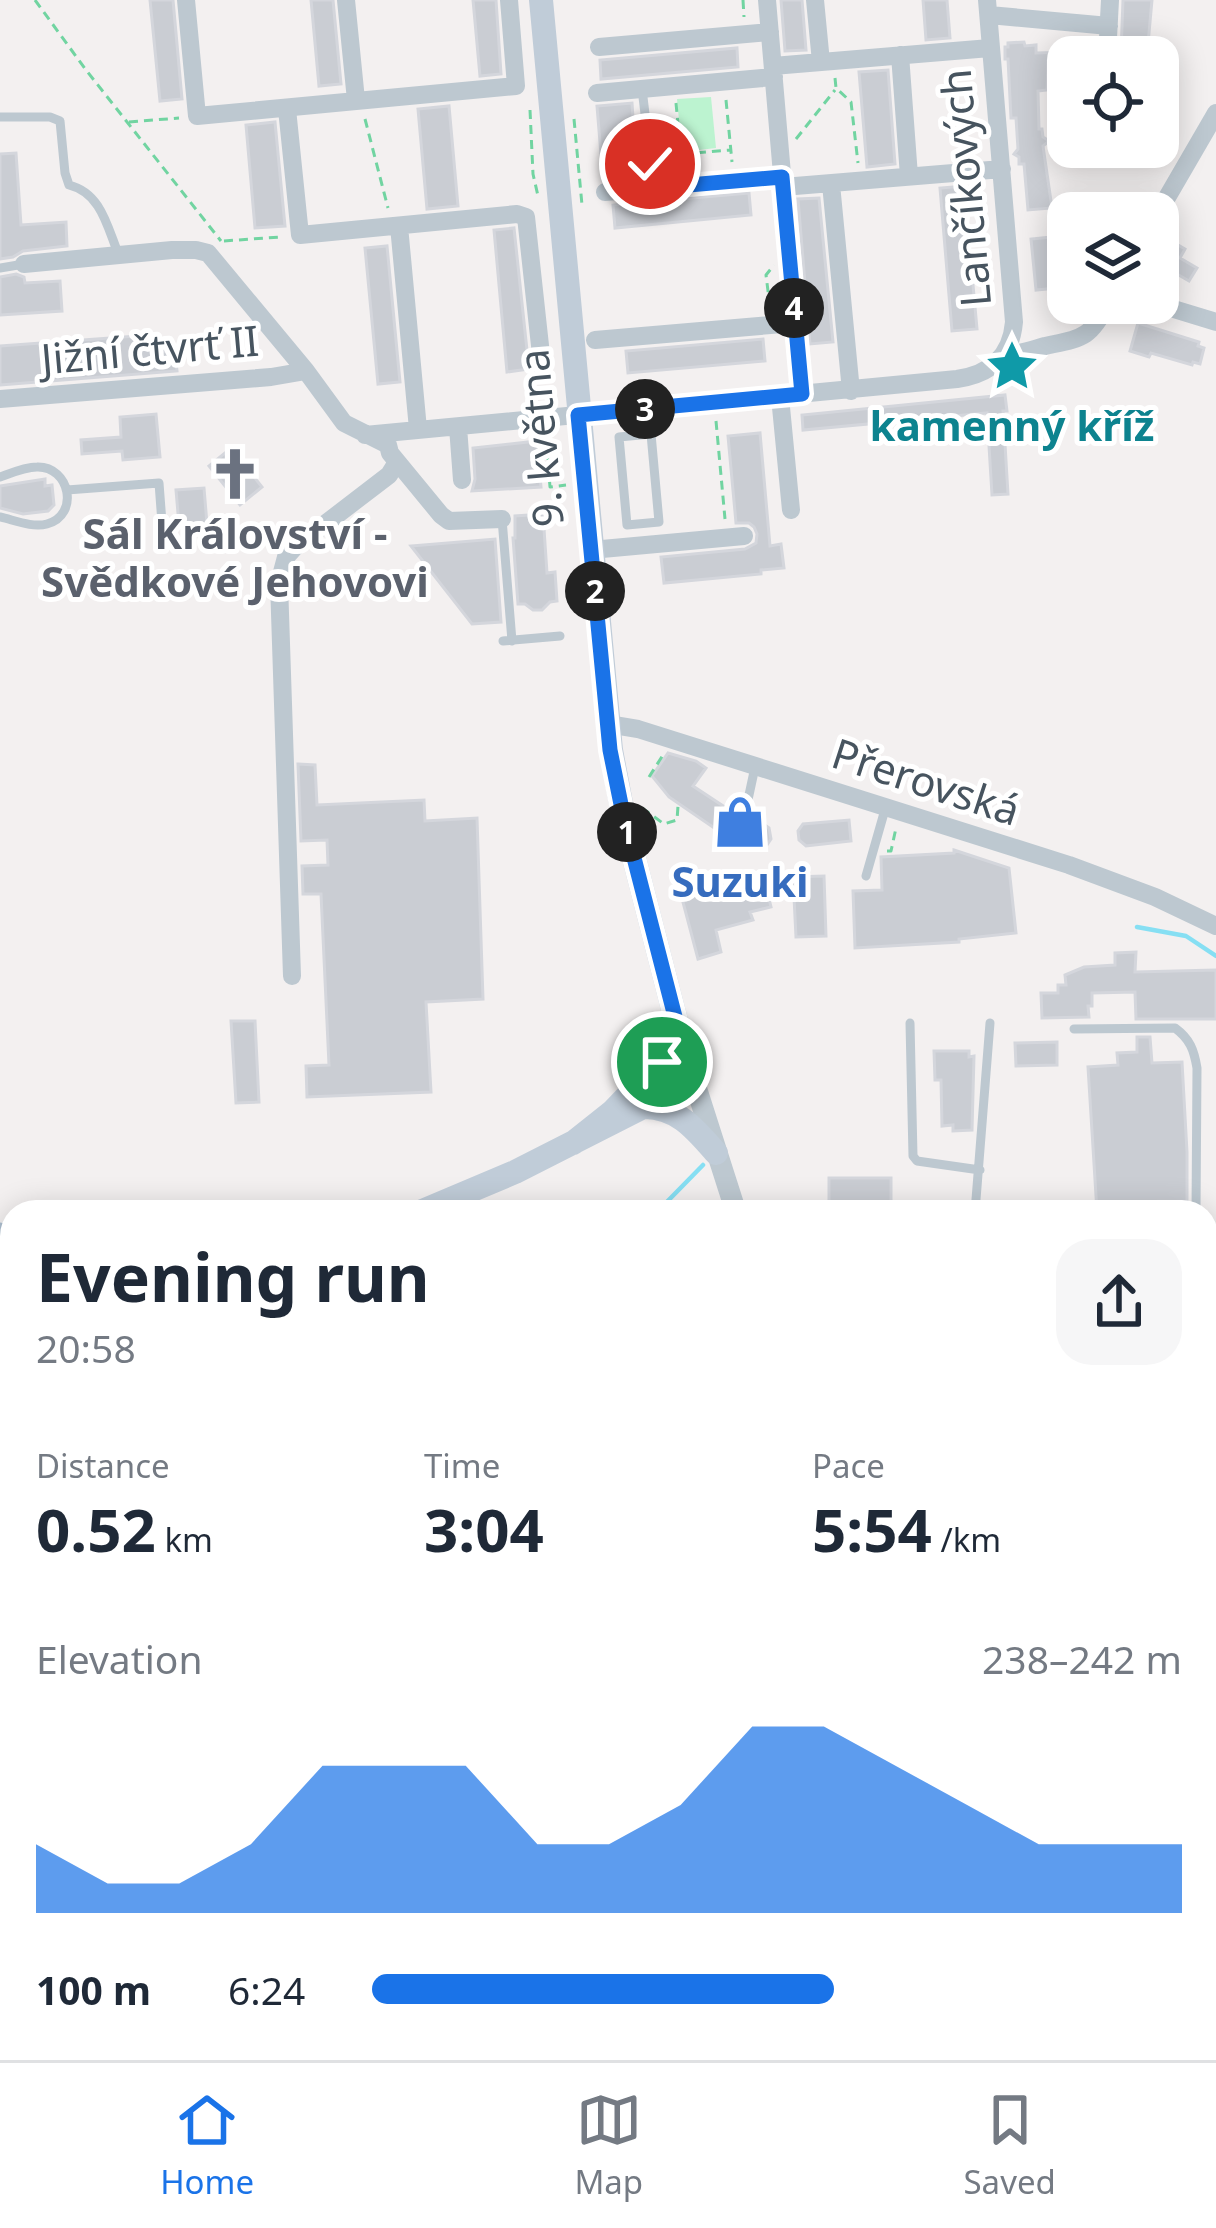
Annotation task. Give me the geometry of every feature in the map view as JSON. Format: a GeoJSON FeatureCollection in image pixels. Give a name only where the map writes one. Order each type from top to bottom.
{"type":"FeatureCollection","features":[{"type":"Feature","properties":{"kind":"main road","name":"9. května"},"geometry":{"type":"LineString","coordinates":[[541,0],[608,724],[624,819],[681,1040]]}},
{"type":"Feature","properties":{"kind":"main road"},"geometry":{"type":"LineString","coordinates":[[573,1143],[612,1112],[681,1040]]}},
{"type":"Feature","properties":{"kind":"main road"},"geometry":{"type":"LineString","coordinates":[[448,1200],[652,1106],[683,1118],[716,1153]]}},
{"type":"Feature","properties":{"kind":"street"},"geometry":{"type":"LineString","coordinates":[[186,0],[197,116],[516,86],[508,0]]}},
{"type":"Feature","properties":{"kind":"street"},"geometry":{"type":"LineString","coordinates":[[346,0],[358,100]]}},
{"type":"Feature","properties":{"kind":"street"},"geometry":{"type":"LineString","coordinates":[[767,0],[802,394]]}},
{"type":"Feature","properties":{"kind":"street"},"geometry":{"type":"LineString","coordinates":[[815,0],[821,62]]}},
{"type":"Feature","properties":{"kind":"street"},"geometry":{"type":"LineString","coordinates":[[1108,36],[1110,0]]}},
{"type":"Feature","properties":{"kind":"street"},"geometry":{"type":"LineString","coordinates":[[988,8],[1109,26]]}},
{"type":"Feature","properties":{"kind":"street","name":"Lančíkových"},"geometry":{"type":"LineString","coordinates":[[988,8],[1014,322],[1000,360]]}},
{"type":"Feature","properties":{"kind":"street"},"geometry":{"type":"LineString","coordinates":[[599,47],[770,32]]}},
{"type":"Feature","properties":{"kind":"street"},"geometry":{"type":"LineString","coordinates":[[597,93],[821,62],[990,48]]}},
{"type":"Feature","properties":{"kind":"street"},"geometry":{"type":"LineString","coordinates":[[900,55],[909,176]]}},
{"type":"Feature","properties":{"kind":"street"},"geometry":{"type":"LineString","coordinates":[[287,109],[300,235],[517,214],[526,217],[543,373]]}},
{"type":"Feature","properties":{"kind":"street"},"geometry":{"type":"LineString","coordinates":[[1173,192],[1208,145],[1216,113]]}},
{"type":"Feature","properties":{"kind":"street"},"geometry":{"type":"LineString","coordinates":[[604,192],[782,182],[831,184],[1002,169]]}},
{"type":"Feature","properties":{"kind":"street"},"geometry":{"type":"LineString","coordinates":[[831,184],[851,391]]}},
{"type":"Feature","properties":{"kind":"street"},"geometry":{"type":"LineString","coordinates":[[396,226],[418,429]]}},
{"type":"Feature","properties":{"kind":"street","name":"Jižní čtvrť II"},"geometry":{"type":"LineString","coordinates":[[25,264],[172,250],[208,253],[344,423],[388,445],[441,515],[449,521],[502,520]]}},
{"type":"Feature","properties":{"kind":"street"},"geometry":{"type":"LineString","coordinates":[[1179,311],[1216,322]]}},
{"type":"Feature","properties":{"kind":"street"},"geometry":{"type":"LineString","coordinates":[[595,340],[795,323]]}},
{"type":"Feature","properties":{"kind":"street"},"geometry":{"type":"LineString","coordinates":[[365,435],[957,379],[1018,354],[1080,339],[1096,324]]}},
{"type":"Feature","properties":{"kind":"street","name":"Jižní čtvrť II"},"geometry":{"type":"LineString","coordinates":[[0,399],[306,371]]}},
{"type":"Feature","properties":{"kind":"street"},"geometry":{"type":"LineString","coordinates":[[780,397],[791,510]]}},
{"type":"Feature","properties":{"kind":"street"},"geometry":{"type":"LineString","coordinates":[[458,427],[462,480]]}},
{"type":"Feature","properties":{"kind":"street"},"geometry":{"type":"LineString","coordinates":[[292,976],[279,583],[286,557],[295,547],[389,475],[397,462]]}},
{"type":"Feature","properties":{"kind":"street"},"geometry":{"type":"LineString","coordinates":[[591,550],[735,537]]}},
{"type":"Feature","properties":{"kind":"street","name":"Přerovská"},"geometry":{"type":"LineString","coordinates":[[608,724],[755,765],[1112,881],[1216,926]]}},
{"type":"Feature","properties":{"kind":"street","name":"9. května"},"geometry":{"type":"LineString","coordinates":[[681,1040],[732,1200]]}},
{"type":"Feature","properties":{"kind":"lane"},"geometry":{"type":"LineString","coordinates":[[642,89],[654,188]]}},
{"type":"Feature","properties":{"kind":"lane"},"geometry":{"type":"LineString","coordinates":[[0,117],[60,121],[69,185],[95,197],[118,254]]}},
{"type":"Feature","properties":{"kind":"lane"},"geometry":{"type":"LineString","coordinates":[[0,268],[25,264]]}},
{"type":"Feature","properties":{"kind":"lane"},"geometry":{"type":"LineString","coordinates":[[649,409],[659,522],[627,525],[619,437],[651,434]]}},
{"type":"Feature","properties":{"kind":"lane"},"geometry":{"type":"LineString","coordinates":[[0,477],[42,467],[58,474],[67,490],[61,516],[48,524],[0,517]]}},
{"type":"Feature","properties":{"kind":"lane"},"geometry":{"type":"LineString","coordinates":[[67,490],[159,483],[163,536]]}},
{"type":"Feature","properties":{"kind":"lane"},"geometry":{"type":"LineString","coordinates":[[502,520],[507,641],[560,637]]}},
{"type":"Feature","properties":{"kind":"lane"},"geometry":{"type":"LineString","coordinates":[[746,808],[755,765]]}},
{"type":"Feature","properties":{"kind":"lane"},"geometry":{"type":"LineString","coordinates":[[866,877],[886,806]]}},
{"type":"Feature","properties":{"kind":"lane"},"geometry":{"type":"LineString","coordinates":[[910,1023],[913,1156],[917,1161],[980,1171]]}},
{"type":"Feature","properties":{"kind":"lane"},"geometry":{"type":"LineString","coordinates":[[976,1200],[990,1023]]}},
{"type":"Feature","properties":{"kind":"lane"},"geometry":{"type":"LineString","coordinates":[[1074,1029],[1175,1028],[1186,1036],[1198,1068],[1196,1200]]}},
{"type":"Feature","properties":{"kind":"path"},"geometry":{"type":"LineString","coordinates":[[35,0],[221,242],[300,235]]}},
{"type":"Feature","properties":{"kind":"path"},"geometry":{"type":"LineString","coordinates":[[742,0],[745,20]]}},
{"type":"Feature","properties":{"kind":"path"},"geometry":{"type":"LineString","coordinates":[[786,152],[836,88],[851,102],[859,177]]}},
{"type":"Feature","properties":{"kind":"path"},"geometry":{"type":"LineString","coordinates":[[675,90],[682,167]]}},
{"type":"Feature","properties":{"kind":"path"},"geometry":{"type":"LineString","coordinates":[[358,100],[396,226]]}},
{"type":"Feature","properties":{"kind":"path"},"geometry":{"type":"LineString","coordinates":[[726,100],[733,173]]}},
{"type":"Feature","properties":{"kind":"path"},"geometry":{"type":"LineString","coordinates":[[572,110],[583,223]]}},
{"type":"Feature","properties":{"kind":"path"},"geometry":{"type":"LineString","coordinates":[[127,123],[197,116]]}},
{"type":"Feature","properties":{"kind":"path"},"geometry":{"type":"LineString","coordinates":[[681,154],[731,150]]}},
{"type":"Feature","properties":{"kind":"path"},"geometry":{"type":"LineString","coordinates":[[775,320],[766,275],[782,254]]}},
{"type":"Feature","properties":{"kind":"path"},"geometry":{"type":"LineString","coordinates":[[715,413],[735,537]]}},
{"type":"Feature","properties":{"kind":"path"},"geometry":{"type":"LineString","coordinates":[[553,431],[545,437],[550,488],[566,486],[565,469]]}},
{"type":"Feature","properties":{"kind":"path"},"geometry":{"type":"LineString","coordinates":[[638,801],[664,824],[677,820],[678,806]]}},
{"type":"Feature","properties":{"kind":"green space"},"geometry":{"type":"Polygon","coordinates":[[[711,97],[716,148],[682,152],[677,99],[711,97]]]}},
{"type":"Feature","properties":{"kind":"building"},"geometry":{"type":"Polygon","coordinates":[[[150,0],[173,0],[182,99],[160,101],[150,0]]]}},
{"type":"Feature","properties":{"kind":"building"},"geometry":{"type":"Polygon","coordinates":[[[311,0],[333,0],[341,84],[319,86],[311,0]]]}},
{"type":"Feature","properties":{"kind":"building"},"geometry":{"type":"Polygon","coordinates":[[[473,0],[496,0],[501,74],[480,76],[473,0]]]}},
{"type":"Feature","properties":{"kind":"building"},"geometry":{"type":"Polygon","coordinates":[[[781,0],[802,0],[806,50],[785,51],[781,0]]]}},
{"type":"Feature","properties":{"kind":"building"},"geometry":{"type":"Polygon","coordinates":[[[923,0],[947,0],[950,38],[926,40],[923,0]]]}},
{"type":"Feature","properties":{"kind":"building"},"geometry":{"type":"Polygon","coordinates":[[[1123,0],[1152,0],[1149,36],[1122,36],[1123,0]]]}},
{"type":"Feature","properties":{"kind":"building"},"geometry":{"type":"Polygon","coordinates":[[[1024,42],[1025,46],[1036,45],[1036,53],[1047,53],[1047,90],[1038,91],[1039,129],[1047,140],[1043,146],[1050,192],[1047,208],[1028,210],[1024,164],[1014,154],[1018,149],[1005,59],[1008,43],[1024,42]]]}},
{"type":"Feature","properties":{"kind":"building"},"geometry":{"type":"Polygon","coordinates":[[[737,48],[738,67],[601,79],[600,60],[737,48]]]}},
{"type":"Feature","properties":{"kind":"building"},"geometry":{"type":"Polygon","coordinates":[[[888,70],[895,164],[867,167],[859,72],[888,70]]]}},
{"type":"Feature","properties":{"kind":"building"},"geometry":{"type":"Polygon","coordinates":[[[632,103],[643,175],[603,179],[597,106],[632,103]]]}},
{"type":"Feature","properties":{"kind":"building"},"geometry":{"type":"Polygon","coordinates":[[[449,106],[458,206],[427,209],[418,109],[449,106]]]}},
{"type":"Feature","properties":{"kind":"building"},"geometry":{"type":"Polygon","coordinates":[[[275,122],[285,226],[255,228],[246,125],[275,122]]]}},
{"type":"Feature","properties":{"kind":"building"},"geometry":{"type":"Polygon","coordinates":[[[16,153],[21,225],[66,222],[67,246],[0,259],[0,154],[16,153]]]}},
{"type":"Feature","properties":{"kind":"building"},"geometry":{"type":"Polygon","coordinates":[[[964,186],[977,329],[952,331],[940,188],[964,186]]]}},
{"type":"Feature","properties":{"kind":"building"},"geometry":{"type":"Polygon","coordinates":[[[749,193],[751,215],[615,228],[613,205],[749,193]]]}},
{"type":"Feature","properties":{"kind":"building"},"geometry":{"type":"Polygon","coordinates":[[[819,198],[833,342],[810,344],[798,199],[819,198]]]}},
{"type":"Feature","properties":{"kind":"building"},"geometry":{"type":"Polygon","coordinates":[[[514,228],[529,369],[507,372],[494,230],[514,228]]]}},
{"type":"Feature","properties":{"kind":"building"},"geometry":{"type":"Polygon","coordinates":[[[1047,237],[1047,289],[1036,290],[1031,239],[1047,237]]]}},
{"type":"Feature","properties":{"kind":"building"},"geometry":{"type":"Polygon","coordinates":[[[387,246],[400,382],[378,384],[365,248],[387,246]]]}},
{"type":"Feature","properties":{"kind":"building"},"geometry":{"type":"Polygon","coordinates":[[[1179,246],[1185,249],[1180,258],[1197,268],[1189,281],[1179,275],[1179,246]]]}},
{"type":"Feature","properties":{"kind":"building"},"geometry":{"type":"Polygon","coordinates":[[[16,274],[25,283],[60,281],[62,311],[0,315],[0,277],[16,274]]]}},
{"type":"Feature","properties":{"kind":"building"},"geometry":{"type":"Polygon","coordinates":[[[1138,324],[1199,342],[1204,348],[1200,364],[1192,365],[1130,351],[1138,324]]]}},
{"type":"Feature","properties":{"kind":"building"},"geometry":{"type":"Polygon","coordinates":[[[150,335],[151,352],[175,351],[177,371],[0,385],[0,346],[150,335]]]}},
{"type":"Feature","properties":{"kind":"building"},"geometry":{"type":"Polygon","coordinates":[[[763,339],[765,361],[628,373],[626,351],[763,339]]]}},
{"type":"Feature","properties":{"kind":"building"},"geometry":{"type":"Polygon","coordinates":[[[1005,395],[1008,494],[992,495],[987,413],[803,430],[802,415],[1005,395]]]}},
{"type":"Feature","properties":{"kind":"building"},"geometry":{"type":"Polygon","coordinates":[[[156,414],[160,457],[123,460],[122,451],[82,454],[81,440],[121,437],[120,417],[156,414]]]}},
{"type":"Feature","properties":{"kind":"building"},"geometry":{"type":"Polygon","coordinates":[[[760,433],[770,546],[781,544],[784,568],[664,583],[661,557],[745,549],[756,543],[754,527],[736,523],[728,436],[760,433]]]}},
{"type":"Feature","properties":{"kind":"building"},"geometry":{"type":"Polygon","coordinates":[[[537,441],[541,487],[472,491],[473,448],[537,441]]]}},
{"type":"Feature","properties":{"kind":"building"},"geometry":{"type":"Polygon","coordinates":[[[231,448],[262,487],[240,505],[209,466],[231,448]]]}},
{"type":"Feature","properties":{"kind":"building"},"geometry":{"type":"Polygon","coordinates":[[[45,479],[45,486],[52,485],[54,505],[48,511],[23,514],[0,508],[0,486],[45,479]]]}},
{"type":"Feature","properties":{"kind":"building"},"geometry":{"type":"Polygon","coordinates":[[[204,488],[207,524],[179,525],[176,490],[204,488]]]}},
{"type":"Feature","properties":{"kind":"building"},"geometry":{"type":"Polygon","coordinates":[[[543,514],[547,573],[555,572],[557,601],[533,610],[518,604],[515,516],[543,514]]]}},
{"type":"Feature","properties":{"kind":"building"},"geometry":{"type":"Polygon","coordinates":[[[495,539],[501,622],[472,624],[411,546],[495,539]]]}},
{"type":"Feature","properties":{"kind":"building"},"geometry":{"type":"Polygon","coordinates":[[[668,753],[706,768],[693,786],[749,823],[753,817],[769,828],[771,839],[765,848],[754,850],[736,843],[669,797],[652,776],[668,753]]]}},
{"type":"Feature","properties":{"kind":"building"},"geometry":{"type":"Polygon","coordinates":[[[298,764],[315,765],[317,805],[424,800],[425,821],[477,818],[483,999],[426,1002],[431,1092],[307,1097],[306,1066],[329,1065],[321,894],[303,894],[302,866],[328,865],[327,840],[301,841],[298,764]]]}},
{"type":"Feature","properties":{"kind":"building"},"geometry":{"type":"Polygon","coordinates":[[[849,820],[851,841],[806,846],[799,840],[803,824],[849,820]]]}},
{"type":"Feature","properties":{"kind":"building"},"geometry":{"type":"Polygon","coordinates":[[[954,850],[1009,868],[1016,933],[959,942],[855,948],[853,891],[882,890],[881,857],[954,850]]]}},
{"type":"Feature","properties":{"kind":"building"},"geometry":{"type":"Polygon","coordinates":[[[824,876],[826,936],[796,937],[793,877],[824,876]]]}},
{"type":"Feature","properties":{"kind":"building"},"geometry":{"type":"Polygon","coordinates":[[[740,877],[742,884],[764,878],[771,907],[750,912],[753,920],[716,930],[721,952],[698,959],[679,887],[740,877]]]}},
{"type":"Feature","properties":{"kind":"building"},"geometry":{"type":"Polygon","coordinates":[[[1136,952],[1135,972],[1216,970],[1216,1019],[1136,1019],[1135,992],[1092,993],[1089,1017],[1042,1018],[1041,993],[1058,993],[1058,985],[1066,985],[1065,975],[1084,967],[1115,965],[1115,953],[1136,952]]]}},
{"type":"Feature","properties":{"kind":"building"},"geometry":{"type":"Polygon","coordinates":[[[231,1021],[255,1021],[259,1102],[236,1103],[231,1021]]]}},
{"type":"Feature","properties":{"kind":"building"},"geometry":{"type":"Polygon","coordinates":[[[1137,1037],[1150,1037],[1152,1063],[1182,1062],[1187,1200],[1096,1200],[1088,1067],[1118,1065],[1117,1053],[1137,1052],[1137,1037]]]}},
{"type":"Feature","properties":{"kind":"building"},"geometry":{"type":"Polygon","coordinates":[[[1057,1042],[1057,1065],[1016,1066],[1015,1043],[1057,1042]]]}},
{"type":"Feature","properties":{"kind":"building"},"geometry":{"type":"Polygon","coordinates":[[[934,1051],[969,1051],[969,1057],[974,1056],[972,1130],[942,1126],[941,1080],[935,1080],[934,1051]]]}},
{"type":"Feature","properties":{"kind":"building"},"geometry":{"type":"Polygon","coordinates":[[[829,1178],[891,1178],[891,1200],[829,1200],[829,1178]]]}},
{"type":"Feature","properties":{"kind":"waterway"},"geometry":{"type":"LineString","coordinates":[[1137,927],[1186,936],[1216,956]]}},
{"type":"Feature","properties":{"kind":"waterway"},"geometry":{"type":"LineString","coordinates":[[669,1200],[703,1165]]}},
{"type":"Feature","properties":{"kind":"place","name":"kamenný kříž"},"geometry":{"type":"Point","coordinates":[1012,366]}},
{"type":"Feature","properties":{"kind":"place","name":"Sál Království - Svědkové Jehovovi"},"geometry":{"type":"Point","coordinates":[235,474]}},
{"type":"Feature","properties":{"kind":"place","name":"Suzuki"},"geometry":{"type":"Point","coordinates":[740,822]}},
{"type":"Feature","properties":{"kind":"route"},"geometry":{"type":"LineString","coordinates":[[650,164],[654,188],[782,177],[802,394],[578,415],[610,750],[681,1040],[662,1062]]}}]}
